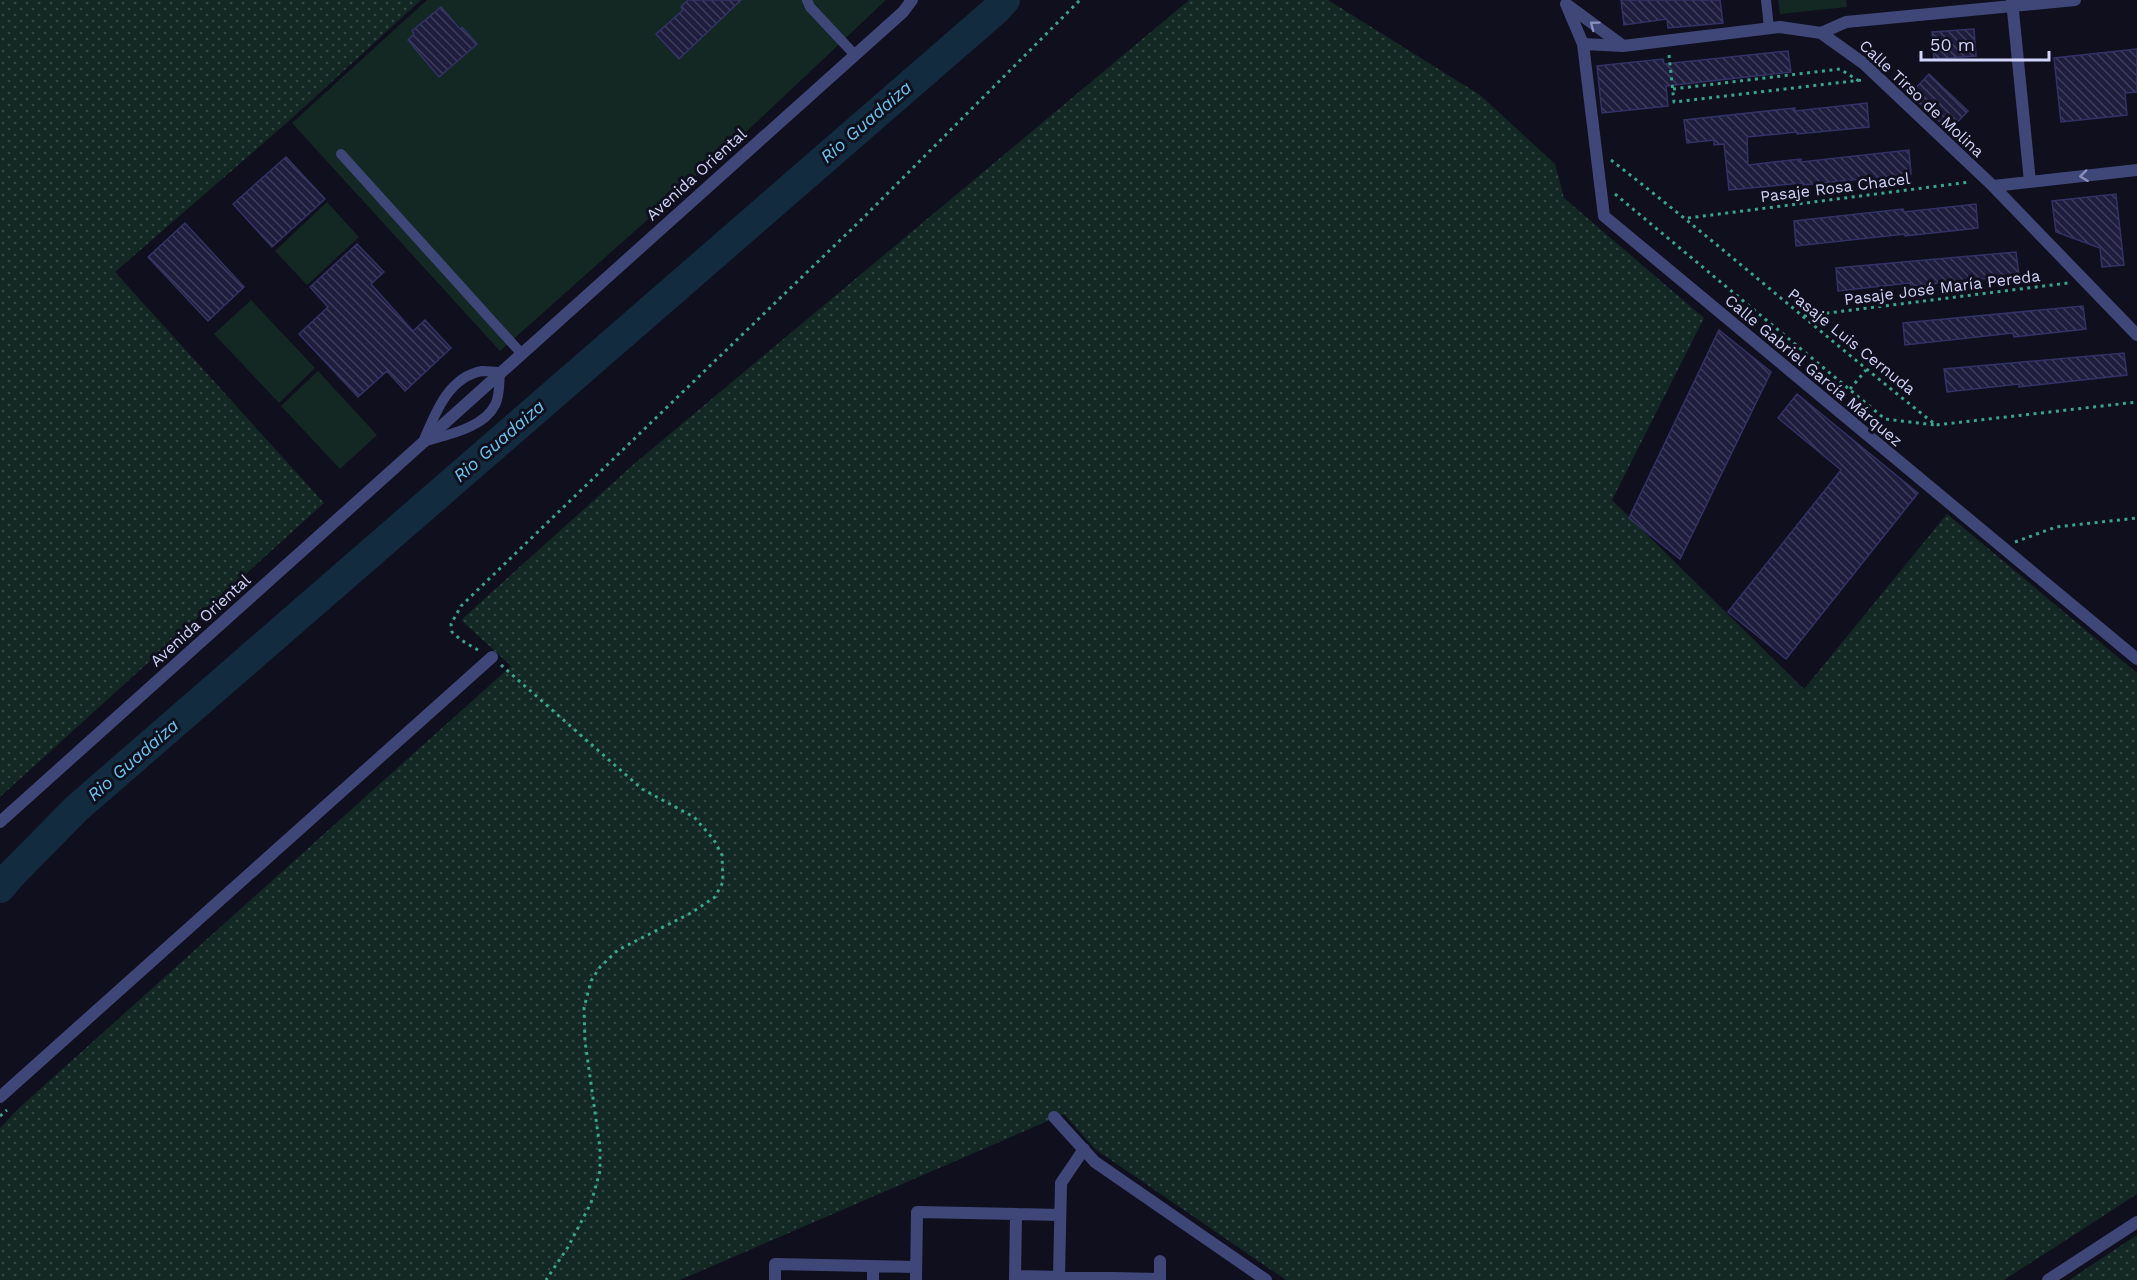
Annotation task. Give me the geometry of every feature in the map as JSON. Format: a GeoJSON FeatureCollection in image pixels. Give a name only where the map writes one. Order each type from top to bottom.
{"type":"FeatureCollection","features":[{"type":"Feature","properties":{"kind":"street","name":"Avenida Oriental"},"geometry":{"type":"LineString","coordinates":[[0,822],[903,12],[912,0]]}},
{"type":"Feature","properties":{"kind":"street"},"geometry":{"type":"LineString","coordinates":[[1821,33],[1846,22],[2013,3],[2075,0]]}},
{"type":"Feature","properties":{"kind":"street"},"geometry":{"type":"LineString","coordinates":[[1564,2],[1623,46]]}},
{"type":"Feature","properties":{"kind":"street","name":"Calle Gabriel García Márquez"},"geometry":{"type":"LineString","coordinates":[[1564,2],[1583,44],[1604,216],[2137,659]]}},
{"type":"Feature","properties":{"kind":"street"},"geometry":{"type":"LineString","coordinates":[[2013,3],[2031,182]]}},
{"type":"Feature","properties":{"kind":"street","name":"Calle Tirso de Molina"},"geometry":{"type":"LineString","coordinates":[[1583,44],[1623,46],[1780,27],[1821,33],[1863,63],[1990,183],[2137,335]]}},
{"type":"Feature","properties":{"kind":"street"},"geometry":{"type":"LineString","coordinates":[[1990,183],[2031,182],[2137,170]]}},
{"type":"Feature","properties":{"kind":"street"},"geometry":{"type":"LineString","coordinates":[[0,1097],[492,657]]}},
{"type":"Feature","properties":{"kind":"street"},"geometry":{"type":"LineString","coordinates":[[1054,1117],[1095,1162],[1266,1280]]}},
{"type":"Feature","properties":{"kind":"street"},"geometry":{"type":"LineString","coordinates":[[1059,1277],[1061,1183],[1084,1149]]}},
{"type":"Feature","properties":{"kind":"street"},"geometry":{"type":"LineString","coordinates":[[775,1280],[775,1264],[873,1267],[916,1274],[917,1212],[1060,1215]]}},
{"type":"Feature","properties":{"kind":"street"},"geometry":{"type":"LineString","coordinates":[[1016,1214],[1015,1278],[1160,1279],[1160,1261]]}},
{"type":"Feature","properties":{"kind":"street"},"geometry":{"type":"LineString","coordinates":[[2048,1280],[2137,1222]]}},
{"type":"Feature","properties":{"kind":"street"},"geometry":{"type":"LineString","coordinates":[[873,1267],[873,1280]]}},
{"type":"Feature","properties":{"kind":"lane"},"geometry":{"type":"LineString","coordinates":[[807,0],[810,7],[855,55]]}},
{"type":"Feature","properties":{"kind":"lane"},"geometry":{"type":"LineString","coordinates":[[1766,0],[1769,28]]}},
{"type":"Feature","properties":{"kind":"lane"},"geometry":{"type":"LineString","coordinates":[[341,154],[521,354]]}},
{"type":"Feature","properties":{"kind":"lane","name":"Avenida Oriental"},"geometry":{"type":"LineString","coordinates":[[482,370],[500,372],[495,405],[487,416],[470,426],[423,442],[440,407],[456,383],[473,372],[482,370]]}},
{"type":"Feature","properties":{"kind":"path"},"geometry":{"type":"LineString","coordinates":[[546,1280],[568,1247],[591,1203],[600,1171],[600,1148],[585,1041],[584,1008],[591,981],[600,967],[618,950],[691,913],[715,897],[723,882],[722,855],[714,840],[694,817],[642,789],[492,657],[461,640],[452,632],[452,624],[461,606],[861,220],[1080,0]]}},
{"type":"Feature","properties":{"kind":"path"},"geometry":{"type":"LineString","coordinates":[[1667,40],[1674,102],[1859,81],[1874,73]]}},
{"type":"Feature","properties":{"kind":"path"},"geometry":{"type":"LineString","coordinates":[[1673,89],[1840,69],[1859,81]]}},
{"type":"Feature","properties":{"kind":"path","name":"Pasaje Luis Cernuda"},"geometry":{"type":"LineString","coordinates":[[1596,148],[1686,219],[1866,370],[1936,425]]}},
{"type":"Feature","properties":{"kind":"path"},"geometry":{"type":"LineString","coordinates":[[1600,181],[1885,419],[1936,425],[2137,402]]}},
{"type":"Feature","properties":{"kind":"path","name":"Pasaje Rosa Chacel"},"geometry":{"type":"LineString","coordinates":[[1686,219],[1990,183]]}},
{"type":"Feature","properties":{"kind":"path","name":"Pasaje José María Pereda"},"geometry":{"type":"LineString","coordinates":[[1803,316],[2085,281]]}},
{"type":"Feature","properties":{"kind":"path"},"geometry":{"type":"LineString","coordinates":[[1850,390],[1866,370]]}},
{"type":"Feature","properties":{"kind":"path"},"geometry":{"type":"LineString","coordinates":[[2004,549],[2020,539],[2056,527],[2137,518]]}},
{"type":"Feature","properties":{"kind":"green space"},"geometry":{"type":"Polygon","coordinates":[[[0,0],[421,0],[290,120],[115,272],[324,503],[0,797],[0,0]]]}},
{"type":"Feature","properties":{"kind":"green space"},"geometry":{"type":"Polygon","coordinates":[[[427,0],[886,0],[746,132],[500,351],[292,123],[427,0]]]}},
{"type":"Feature","properties":{"kind":"green space"},"geometry":{"type":"Polygon","coordinates":[[[1189,0],[1328,0],[1480,95],[1555,164],[1564,198],[1704,318],[1612,500],[1804,689],[1947,514],[2137,673],[2137,1194],[2004,1280],[1286,1280],[1095,1149],[1064,1114],[680,1280],[0,1280],[0,1128],[19,1108],[511,666],[461,620],[634,464],[1189,0]]]}},
{"type":"Feature","properties":{"kind":"green space"},"geometry":{"type":"Polygon","coordinates":[[[1778,0],[1846,0],[1847,7],[1780,14],[1778,0]]]}},
{"type":"Feature","properties":{"kind":"green space"},"geometry":{"type":"Polygon","coordinates":[[[327,202],[359,237],[307,285],[275,251],[327,202]]]}},
{"type":"Feature","properties":{"kind":"green space"},"geometry":{"type":"Polygon","coordinates":[[[251,300],[315,368],[279,403],[214,334],[251,300]]]}},
{"type":"Feature","properties":{"kind":"green space"},"geometry":{"type":"Polygon","coordinates":[[[318,371],[377,435],[340,469],[281,406],[318,371]]]}},
{"type":"Feature","properties":{"kind":"green space"},"geometry":{"type":"Polygon","coordinates":[[[2137,1235],[2137,1280],[2069,1280],[2134,1237],[2137,1235]]]}},
{"type":"Feature","properties":{"kind":"building"},"geometry":{"type":"Polygon","coordinates":[[[688,0],[741,0],[679,59],[656,34],[683,10],[681,7],[688,0]]]}},
{"type":"Feature","properties":{"kind":"building"},"geometry":{"type":"Polygon","coordinates":[[[1621,0],[1720,0],[1723,23],[1668,28],[1667,19],[1624,25],[1621,0]]]}},
{"type":"Feature","properties":{"kind":"building"},"geometry":{"type":"Polygon","coordinates":[[[441,7],[477,44],[439,77],[408,40],[414,34],[412,31],[441,7]]]}},
{"type":"Feature","properties":{"kind":"building"},"geometry":{"type":"Polygon","coordinates":[[[1974,29],[1976,56],[1934,59],[1932,32],[1974,29]]]}},
{"type":"Feature","properties":{"kind":"building"},"geometry":{"type":"Polygon","coordinates":[[[2137,49],[2137,92],[2125,93],[2127,115],[2061,122],[2054,58],[2137,49]]]}},
{"type":"Feature","properties":{"kind":"building"},"geometry":{"type":"Polygon","coordinates":[[[1788,51],[1791,72],[1666,86],[1668,106],[1602,113],[1597,66],[1663,59],[1664,64],[1788,51]]]}},
{"type":"Feature","properties":{"kind":"building"},"geometry":{"type":"Polygon","coordinates":[[[1929,74],[1968,111],[1949,131],[1910,94],[1929,74]]]}},
{"type":"Feature","properties":{"kind":"building"},"geometry":{"type":"Polygon","coordinates":[[[1867,103],[1869,127],[1747,137],[1748,165],[1801,159],[1801,162],[1909,150],[1911,174],[1729,190],[1724,144],[1714,145],[1714,140],[1687,143],[1684,120],[1867,103]]]}},
{"type":"Feature","properties":{"kind":"building"},"geometry":{"type":"Polygon","coordinates":[[[286,157],[325,199],[272,247],[233,204],[286,157]]]}},
{"type":"Feature","properties":{"kind":"building"},"geometry":{"type":"Polygon","coordinates":[[[2116,194],[2124,265],[2102,267],[2100,248],[2056,232],[2052,201],[2116,194]]]}},
{"type":"Feature","properties":{"kind":"building"},"geometry":{"type":"Polygon","coordinates":[[[1976,204],[1978,228],[1796,246],[1794,221],[1903,209],[1904,212],[1976,204]]]}},
{"type":"Feature","properties":{"kind":"building"},"geometry":{"type":"Polygon","coordinates":[[[185,223],[244,287],[208,321],[148,257],[185,223]]]}},
{"type":"Feature","properties":{"kind":"building"},"geometry":{"type":"Polygon","coordinates":[[[357,244],[384,272],[371,284],[413,331],[425,320],[451,348],[405,391],[387,371],[358,397],[299,334],[328,307],[310,287],[357,244]]]}},
{"type":"Feature","properties":{"kind":"building"},"geometry":{"type":"Polygon","coordinates":[[[2016,252],[2019,275],[1838,291],[1836,268],[2016,252]]]}},
{"type":"Feature","properties":{"kind":"building"},"geometry":{"type":"Polygon","coordinates":[[[2083,306],[2086,329],[2014,337],[2013,333],[1905,345],[1903,323],[2083,306]]]}},
{"type":"Feature","properties":{"kind":"building"},"geometry":{"type":"Polygon","coordinates":[[[1719,330],[1771,372],[1680,559],[1629,518],[1719,330]]]}},
{"type":"Feature","properties":{"kind":"building"},"geometry":{"type":"Polygon","coordinates":[[[2124,353],[2127,375],[1947,392],[1944,369],[2124,353]]]}},
{"type":"Feature","properties":{"kind":"building"},"geometry":{"type":"Polygon","coordinates":[[[1797,394],[1918,493],[1786,659],[1728,612],[1841,470],[1778,418],[1797,394]]]}},
{"type":"Feature","properties":{"kind":"waterway","name":"Rio Guadaiza"},"geometry":{"type":"LineString","coordinates":[[0,888],[76,809],[1005,0]]}}]}
